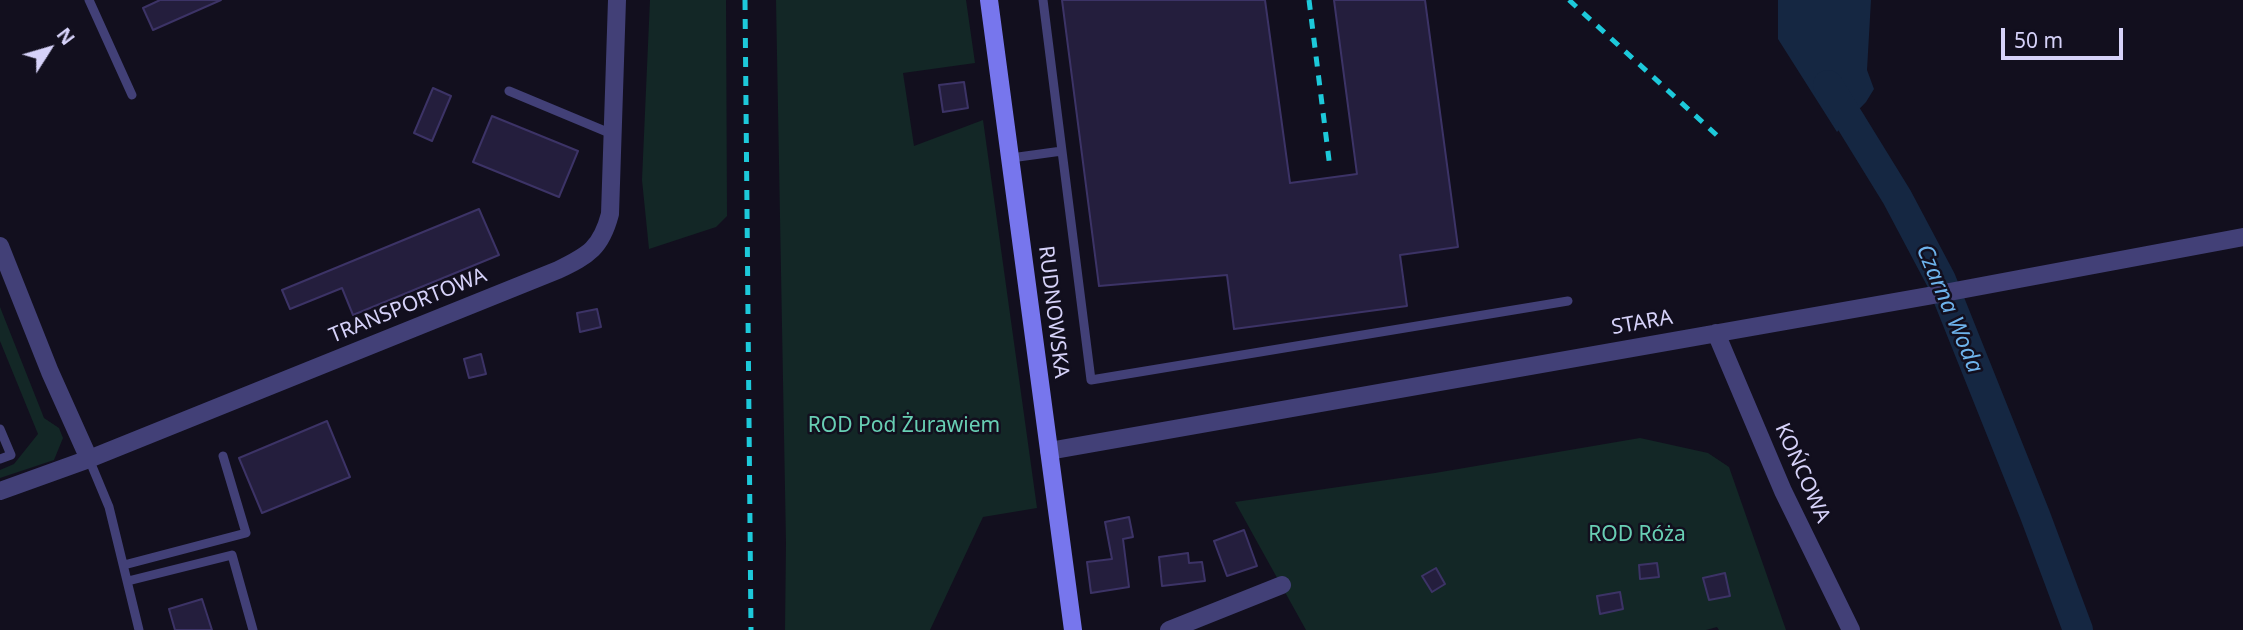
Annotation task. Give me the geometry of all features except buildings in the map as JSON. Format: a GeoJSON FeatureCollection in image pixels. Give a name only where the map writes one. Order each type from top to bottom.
{"type":"FeatureCollection","features":[{"type":"Feature","properties":{"kind":"main road","name":"RUDNOWSKA"},"geometry":{"type":"LineString","coordinates":[[989,0],[1073,630]]}},
{"type":"Feature","properties":{"kind":"street","name":"TRANSPORTOWA"},"geometry":{"type":"LineString","coordinates":[[0,491],[89,459],[545,275],[581,259],[595,248],[604,235],[610,214],[617,0]]}},
{"type":"Feature","properties":{"kind":"street","name":"STARA"},"geometry":{"type":"LineString","coordinates":[[1049,451],[1928,296],[2243,237]]}},
{"type":"Feature","properties":{"kind":"street"},"geometry":{"type":"LineString","coordinates":[[0,246],[89,459]]}},
{"type":"Feature","properties":{"kind":"street","name":"KOŃCOWA"},"geometry":{"type":"LineString","coordinates":[[1716,333],[1783,491],[1851,630]]}},
{"type":"Feature","properties":{"kind":"street"},"geometry":{"type":"LineString","coordinates":[[1169,630],[1282,585]]}},
{"type":"Feature","properties":{"kind":"lane"},"geometry":{"type":"LineString","coordinates":[[89,0],[132,95]]}},
{"type":"Feature","properties":{"kind":"lane"},"geometry":{"type":"LineString","coordinates":[[1042,0],[1091,380],[1568,301]]}},
{"type":"Feature","properties":{"kind":"lane"},"geometry":{"type":"LineString","coordinates":[[509,91],[612,134]]}},
{"type":"Feature","properties":{"kind":"lane"},"geometry":{"type":"LineString","coordinates":[[1011,158],[1062,151]]}},
{"type":"Feature","properties":{"kind":"lane"},"geometry":{"type":"LineString","coordinates":[[0,429],[11,455],[0,459]]}},
{"type":"Feature","properties":{"kind":"lane"},"geometry":{"type":"LineString","coordinates":[[124,565],[246,533],[223,456]]}},
{"type":"Feature","properties":{"kind":"lane"},"geometry":{"type":"LineString","coordinates":[[89,459],[109,507],[139,630]]}},
{"type":"Feature","properties":{"kind":"lane"},"geometry":{"type":"LineString","coordinates":[[128,581],[232,555],[253,630]]}},
{"type":"Feature","properties":{"kind":"green space"},"geometry":{"type":"Polygon","coordinates":[[[650,0],[726,0],[727,216],[716,227],[649,249],[642,180],[650,0]]]}},
{"type":"Feature","properties":{"kind":"green space","name":"ROD Pod Żurawiem"},"geometry":{"type":"Polygon","coordinates":[[[776,0],[966,0],[975,63],[903,73],[914,146],[983,120],[1037,508],[983,517],[930,630],[785,630],[786,543],[776,0]]]}},
{"type":"Feature","properties":{"kind":"green space"},"geometry":{"type":"Polygon","coordinates":[[[0,307],[44,418],[59,428],[63,438],[54,460],[0,478],[0,470],[14,464],[38,434],[0,341],[0,307]]]}},
{"type":"Feature","properties":{"kind":"green space","name":"ROD Róża"},"geometry":{"type":"Polygon","coordinates":[[[1640,438],[1708,453],[1729,467],[1786,630],[1719,630],[1717,627],[1706,630],[1306,630],[1235,502],[1435,473],[1640,438]]]}},
{"type":"Feature","properties":{"kind":"water"},"geometry":{"type":"Polygon","coordinates":[[[1778,0],[1871,0],[1867,70],[1874,89],[1866,102],[1837,132],[1778,39],[1778,0]]]}},
{"type":"Feature","properties":{"kind":"waterway","name":"Czarna Woda"},"geometry":{"type":"LineString","coordinates":[[1828,85],[1897,197],[1941,280],[2078,630]]}},
{"type":"Feature","properties":{"kind":"railway"},"geometry":{"type":"LineString","coordinates":[[745,0],[751,630]]}},
{"type":"Feature","properties":{"kind":"railway"},"geometry":{"type":"LineString","coordinates":[[1309,0],[1330,168]]}},
{"type":"Feature","properties":{"kind":"railway"},"geometry":{"type":"LineString","coordinates":[[1569,0],[1722,140]]}}]}
